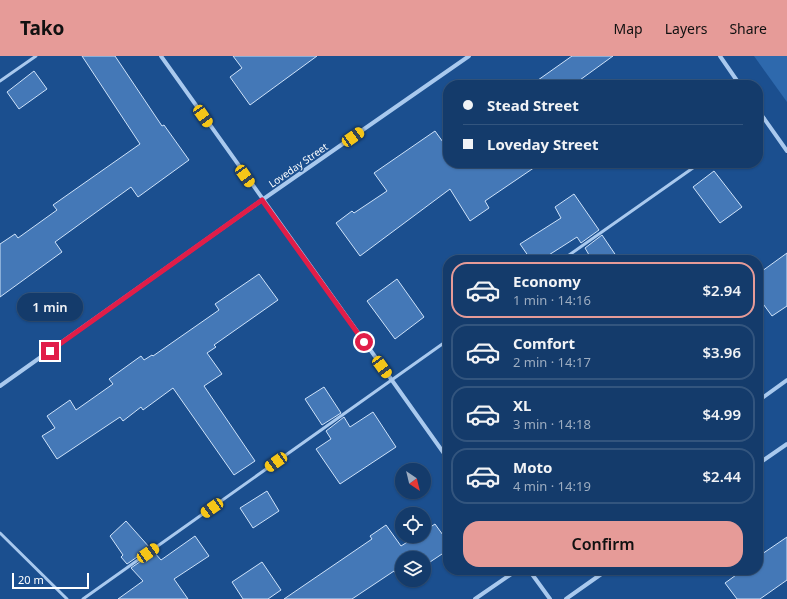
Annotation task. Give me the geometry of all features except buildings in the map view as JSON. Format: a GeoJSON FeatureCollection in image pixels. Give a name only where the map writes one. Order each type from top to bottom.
{"type":"FeatureCollection","features":[{"type":"Feature","properties":{"kind":"street"},"geometry":{"type":"LineString","coordinates":[[161,56],[262,200],[443,452]]}},
{"type":"Feature","properties":{"kind":"street","name":"Loveday Street"},"geometry":{"type":"LineString","coordinates":[[0,386],[262,200],[469,56]]}},
{"type":"Feature","properties":{"kind":"street"},"geometry":{"type":"LineString","coordinates":[[720,56],[737,80]]}},
{"type":"Feature","properties":{"kind":"street"},"geometry":{"type":"LineString","coordinates":[[764,118],[787,151]]}},
{"type":"Feature","properties":{"kind":"street"},"geometry":{"type":"LineString","coordinates":[[763,397],[787,380]]}},
{"type":"Feature","properties":{"kind":"street"},"geometry":{"type":"LineString","coordinates":[[763,461],[787,444]]}},
{"type":"Feature","properties":{"kind":"street"},"geometry":{"type":"LineString","coordinates":[[475,599],[510,575]]}},
{"type":"Feature","properties":{"kind":"street"},"geometry":{"type":"LineString","coordinates":[[533,575],[550,599]]}},
{"type":"Feature","properties":{"kind":"street"},"geometry":{"type":"LineString","coordinates":[[566,599],[600,575]]}},
{"type":"Feature","properties":{"kind":"lane"},"geometry":{"type":"LineString","coordinates":[[0,81],[36,56]]}},
{"type":"Feature","properties":{"kind":"lane"},"geometry":{"type":"LineString","coordinates":[[569,255],[693,168]]}},
{"type":"Feature","properties":{"kind":"lane"},"geometry":{"type":"LineString","coordinates":[[83,599],[443,344]]}},
{"type":"Feature","properties":{"kind":"lane"},"geometry":{"type":"LineString","coordinates":[[0,533],[68,599]]}},
{"type":"Feature","properties":{"kind":"shaded area"},"geometry":{"type":"Polygon","coordinates":[[[754,56],[787,56],[787,102],[754,56]]]}},
{"type":"Feature","properties":{"kind":"route"},"geometry":{"type":"LineString","coordinates":[[50,351],[262,200],[364,342]]}}]}
